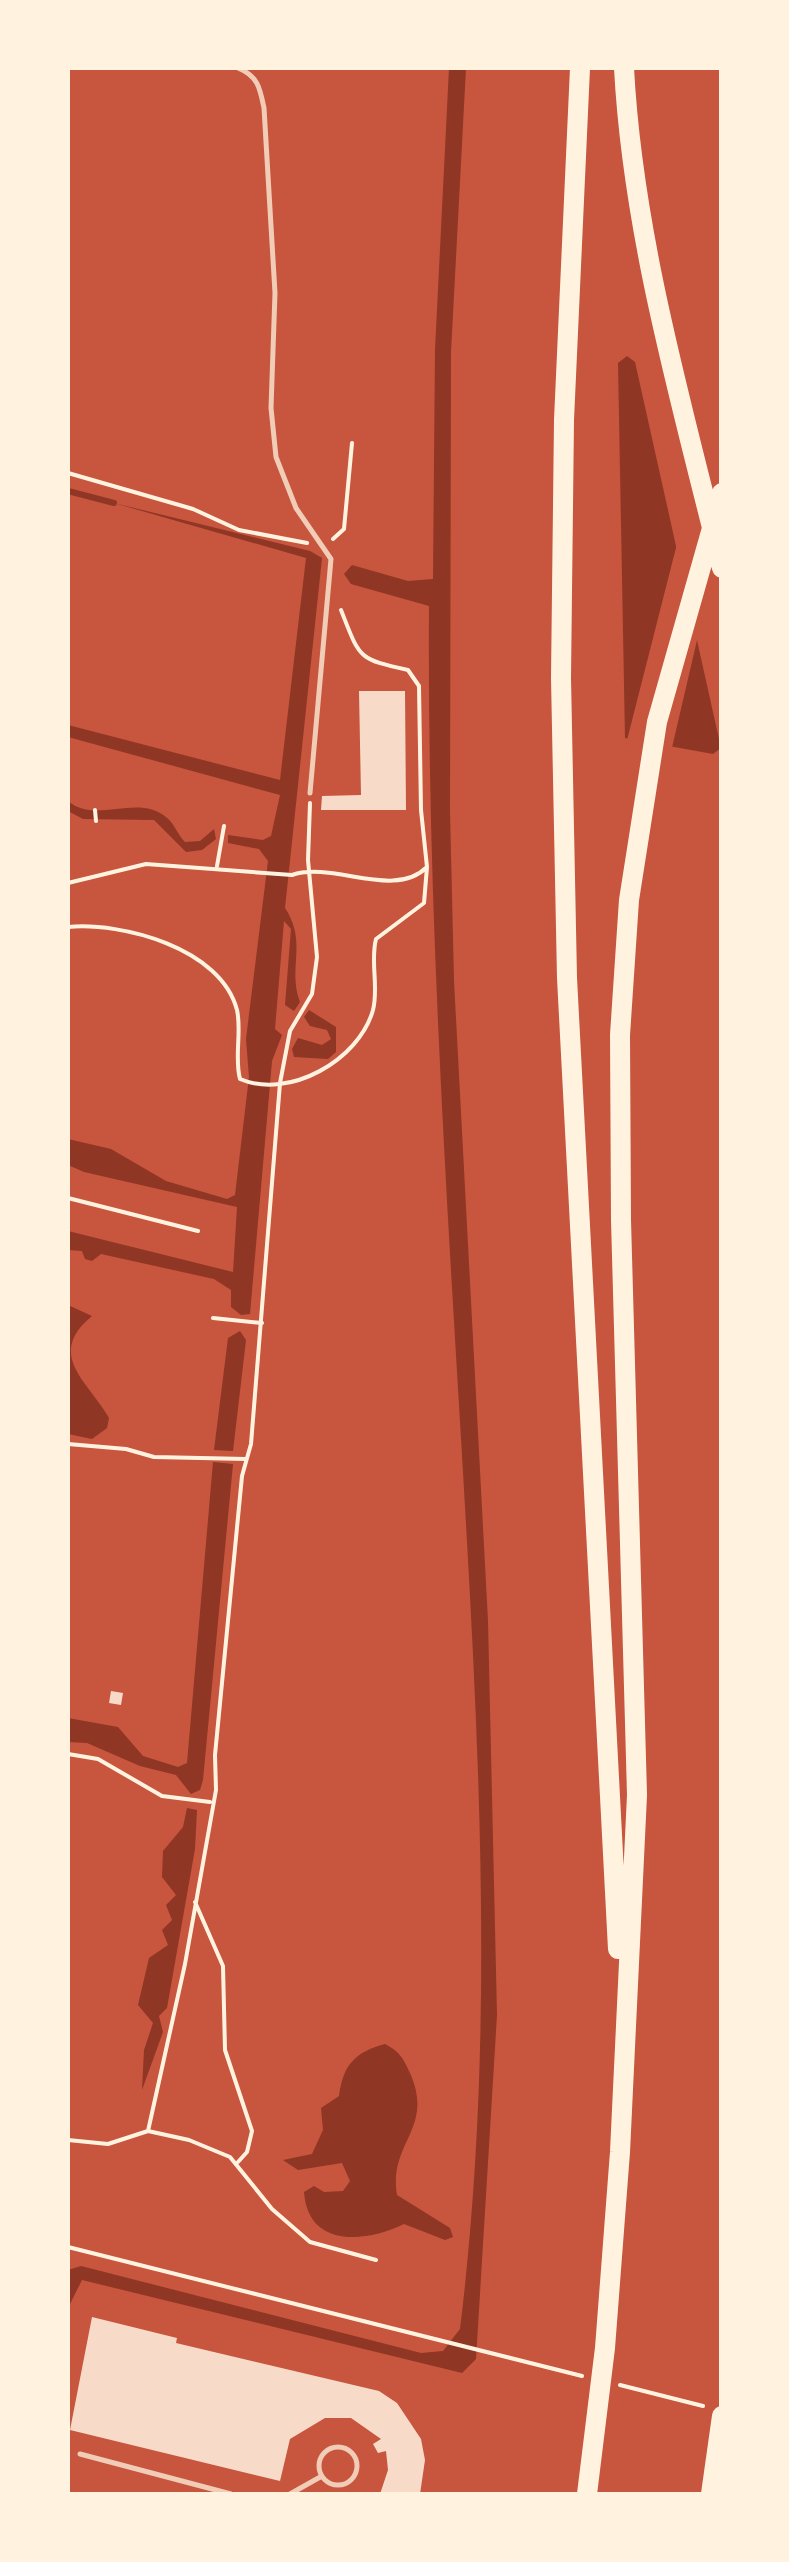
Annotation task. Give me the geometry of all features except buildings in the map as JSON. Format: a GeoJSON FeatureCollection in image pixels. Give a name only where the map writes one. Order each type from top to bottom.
{"type":"FeatureCollection","features":[{"type":"Feature","properties":{"kind":"highway"},"geometry":{"type":"LineString","coordinates":[[580,68],[564,420],[561,678],[566,978],[624,2052]]}},
{"type":"Feature","properties":{"kind":"highway"},"geometry":{"type":"LineString","coordinates":[[624,68],[640,208],[665,336],[722,568]]}},
{"type":"Feature","properties":{"kind":"highway"},"geometry":{"type":"LineString","coordinates":[[586,2494],[606,2348],[638,1795],[620,1035],[629,900],[646,782],[682,621],[722,493]]}},
{"type":"Feature","properties":{"kind":"highway"},"geometry":{"type":"LineString","coordinates":[[711,2494],[722,2416]]}},
{"type":"Feature","properties":{"kind":"lane"},"geometry":{"type":"LineString","coordinates":[[238,68],[251,73],[260,87],[264,108],[275,292],[272,408],[276,457],[296,508],[330,559],[310,793]]}},
{"type":"Feature","properties":{"kind":"lane"},"geometry":{"type":"LineString","coordinates":[[335,2448],[352,2454],[356,2465],[349,2481],[332,2484],[322,2476],[319,2464],[324,2453],[335,2448]]}},
{"type":"Feature","properties":{"kind":"lane"},"geometry":{"type":"LineString","coordinates":[[80,2454],[231,2494]]}},
{"type":"Feature","properties":{"kind":"lane"},"geometry":{"type":"LineString","coordinates":[[290,2494],[322,2476]]}},
{"type":"Feature","properties":{"kind":"path"},"geometry":{"type":"LineString","coordinates":[[68,474],[193,509],[239,530],[325,547],[344,529],[352,443]]}},
{"type":"Feature","properties":{"kind":"path"},"geometry":{"type":"LineString","coordinates":[[68,927],[144,932],[192,958],[221,984],[236,1006],[238,1073],[244,1082],[280,1083],[337,1062],[370,1019],[376,939],[424,903],[427,868],[421,810],[419,686],[408,670],[368,662],[361,655],[328,580]]}},
{"type":"Feature","properties":{"kind":"path"},"geometry":{"type":"LineString","coordinates":[[148,2131],[195,1902],[210,1802],[216,1790],[215,1755],[246,1459],[252,1444],[280,1083],[290,1031],[312,994],[317,957],[309,869],[310,793]]}},
{"type":"Feature","properties":{"kind":"path"},"geometry":{"type":"LineString","coordinates":[[95,810],[96,821]]}},
{"type":"Feature","properties":{"kind":"path"},"geometry":{"type":"LineString","coordinates":[[217,867],[224,826]]}},
{"type":"Feature","properties":{"kind":"path"},"geometry":{"type":"LineString","coordinates":[[68,884],[146,864],[292,874],[309,869],[396,881],[418,877],[427,868]]}},
{"type":"Feature","properties":{"kind":"path"},"geometry":{"type":"LineString","coordinates":[[68,1198],[198,1231]]}},
{"type":"Feature","properties":{"kind":"path"},"geometry":{"type":"LineString","coordinates":[[213,1318],[262,1324]]}},
{"type":"Feature","properties":{"kind":"path"},"geometry":{"type":"LineString","coordinates":[[68,1444],[126,1449],[154,1457],[246,1459]]}},
{"type":"Feature","properties":{"kind":"path"},"geometry":{"type":"LineString","coordinates":[[68,1754],[98,1759],[162,1796],[210,1802]]}},
{"type":"Feature","properties":{"kind":"path"},"geometry":{"type":"LineString","coordinates":[[195,1902],[223,1966],[225,2050],[252,2131],[247,2152],[238,2162]]}},
{"type":"Feature","properties":{"kind":"path"},"geometry":{"type":"LineString","coordinates":[[68,2140],[108,2144],[148,2131],[188,2140],[238,2162],[272,2209],[310,2242],[376,2260]]}},
{"type":"Feature","properties":{"kind":"path"},"geometry":{"type":"LineString","coordinates":[[68,2247],[587,2377]]}},
{"type":"Feature","properties":{"kind":"path"},"geometry":{"type":"LineString","coordinates":[[606,2382],[702,2406]]}},
{"type":"Feature","properties":{"kind":"shaded area"},"geometry":{"type":"Polygon","coordinates":[[[449,68],[466,68],[451,352],[450,811],[454,981],[488,1621],[497,2015],[476,2359],[462,2373],[82,2280],[68,2308],[68,2270],[81,2266],[421,2353],[443,2351],[460,2329],[478,2111],[481,1892],[474,1673],[434,924],[429,606],[351,584],[344,574],[352,565],[408,581],[433,579],[435,350],[449,68]]]}},
{"type":"Feature","properties":{"kind":"shaded area"},"geometry":{"type":"Polygon","coordinates":[[[627,356],[635,362],[721,748],[713,754],[625,738],[618,363],[627,356]]]}},
{"type":"Feature","properties":{"kind":"shaded area"},"geometry":{"type":"Polygon","coordinates":[[[114,503],[310,551],[322,558],[285,908],[295,933],[295,978],[300,1002],[294,1011],[285,1005],[291,929],[284,921],[275,1029],[282,1035],[272,1061],[250,1314],[241,1315],[231,1307],[231,1290],[214,1279],[101,1254],[92,1261],[85,1259],[82,1251],[68,1250],[68,1231],[233,1272],[237,1207],[84,1172],[68,1165],[68,1139],[111,1149],[166,1181],[227,1199],[235,1195],[249,1077],[246,1039],[268,861],[259,849],[228,843],[228,835],[263,840],[271,836],[280,795],[68,737],[68,725],[280,780],[306,558],[114,503]]]}},
{"type":"Feature","properties":{"kind":"shaded area"},"geometry":{"type":"Polygon","coordinates":[[[68,801],[91,810],[155,810],[169,820],[185,842],[200,841],[214,829],[216,839],[202,850],[186,852],[154,820],[83,819],[68,811],[68,801]]]}},
{"type":"Feature","properties":{"kind":"shaded area"},"geometry":{"type":"Polygon","coordinates":[[[309,1010],[336,1027],[336,1052],[328,1059],[294,1057],[292,1049],[298,1038],[322,1045],[331,1039],[327,1030],[310,1026],[304,1017],[309,1010]]]}},
{"type":"Feature","properties":{"kind":"shaded area"},"geometry":{"type":"Polygon","coordinates":[[[68,1305],[92,1316],[78,1330],[71,1356],[82,1380],[109,1418],[107,1428],[92,1439],[68,1434],[68,1305]]]}},
{"type":"Feature","properties":{"kind":"shaded area"},"geometry":{"type":"Polygon","coordinates":[[[240,1331],[246,1340],[233,1451],[214,1450],[228,1338],[240,1331]]]}},
{"type":"Feature","properties":{"kind":"shaded area"},"geometry":{"type":"Polygon","coordinates":[[[213,1462],[233,1464],[203,1780],[200,1790],[191,1794],[176,1775],[140,1766],[87,1743],[68,1742],[68,1718],[118,1727],[143,1756],[178,1767],[187,1763],[213,1462]]]}},
{"type":"Feature","properties":{"kind":"shaded area"},"geometry":{"type":"Polygon","coordinates":[[[187,1808],[197,1810],[195,1849],[167,2008],[159,2016],[163,2032],[142,2090],[144,2050],[153,2023],[138,2005],[149,1958],[168,1945],[162,1930],[172,1920],[166,1905],[176,1895],[162,1877],[163,1851],[183,1827],[187,1808]]]}},
{"type":"Feature","properties":{"kind":"shaded area"},"geometry":{"type":"Polygon","coordinates":[[[385,2044],[403,2059],[416,2092],[414,2122],[396,2177],[397,2195],[450,2228],[453,2237],[445,2240],[404,2224],[356,2237],[327,2232],[308,2210],[304,2192],[314,2186],[324,2192],[343,2191],[350,2181],[342,2163],[298,2170],[283,2160],[312,2154],[323,2130],[321,2108],[339,2096],[347,2068],[358,2056],[385,2044]]]}},
{"type":"Feature","properties":{"kind":"pier"},"geometry":{"type":"Polygon","coordinates":[[[722,401],[722,487],[707,443],[722,401]]]}},
{"type":"Feature","properties":{"kind":"pier"},"geometry":{"type":"Polygon","coordinates":[[[680,532],[701,623],[671,752],[626,744],[680,532]]]}},
{"type":"Feature","properties":{"kind":"waterway"},"geometry":{"type":"LineString","coordinates":[[68,491],[114,503]]}}]}
